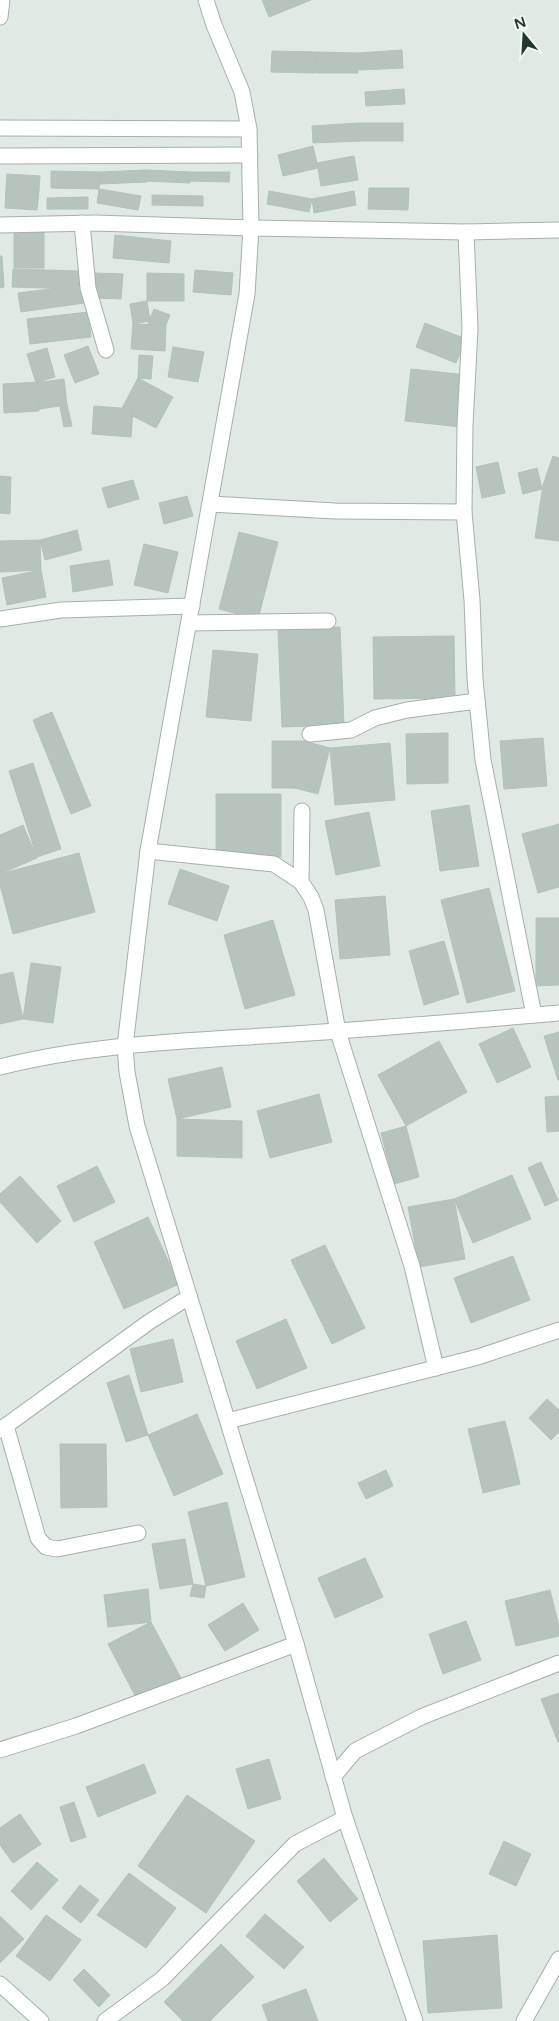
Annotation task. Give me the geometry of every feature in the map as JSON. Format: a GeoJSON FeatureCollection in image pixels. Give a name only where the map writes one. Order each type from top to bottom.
{"type":"FeatureCollection","features":[{"type":"Feature","properties":{"kind":"street"},"geometry":{"type":"LineString","coordinates":[[0,17],[2,0]]}},
{"type":"Feature","properties":{"kind":"street"},"geometry":{"type":"LineString","coordinates":[[206,0],[214,25],[242,92],[249,129],[250,228],[247,294],[148,851],[125,1046],[127,1072],[137,1126],[296,1644],[345,1818],[415,2021]]}},
{"type":"Feature","properties":{"kind":"street"},"geometry":{"type":"LineString","coordinates":[[0,128],[249,129]]}},
{"type":"Feature","properties":{"kind":"street"},"geometry":{"type":"LineString","coordinates":[[0,156],[250,155]]}},
{"type":"Feature","properties":{"kind":"street"},"geometry":{"type":"LineString","coordinates":[[82,223],[88,288],[106,350]]}},
{"type":"Feature","properties":{"kind":"street"},"geometry":{"type":"LineString","coordinates":[[0,225],[82,223],[466,232],[559,230]]}},
{"type":"Feature","properties":{"kind":"street"},"geometry":{"type":"LineString","coordinates":[[466,232],[470,328],[465,425],[464,512],[472,600],[477,701],[483,760],[534,1015]]}},
{"type":"Feature","properties":{"kind":"street"},"geometry":{"type":"LineString","coordinates":[[210,504],[335,511],[464,512]]}},
{"type":"Feature","properties":{"kind":"street"},"geometry":{"type":"LineString","coordinates":[[0,619],[61,610],[192,606]]}},
{"type":"Feature","properties":{"kind":"street"},"geometry":{"type":"LineString","coordinates":[[189,623],[328,621]]}},
{"type":"Feature","properties":{"kind":"street"},"geometry":{"type":"LineString","coordinates":[[310,734],[351,730],[375,718],[407,710],[477,701]]}},
{"type":"Feature","properties":{"kind":"street"},"geometry":{"type":"LineString","coordinates":[[301,882],[302,811]]}},
{"type":"Feature","properties":{"kind":"street"},"geometry":{"type":"LineString","coordinates":[[148,851],[274,864],[301,882],[311,897],[316,910],[338,1032],[412,1266],[436,1368]]}},
{"type":"Feature","properties":{"kind":"street"},"geometry":{"type":"LineString","coordinates":[[0,1067],[76,1052],[125,1046],[338,1032],[559,1012]]}},
{"type":"Feature","properties":{"kind":"street"},"geometry":{"type":"LineString","coordinates":[[138,1534],[57,1549],[46,1547],[38,1538],[3,1428],[149,1322],[189,1297]]}},
{"type":"Feature","properties":{"kind":"street"},"geometry":{"type":"LineString","coordinates":[[228,1421],[478,1357],[559,1330]]}},
{"type":"Feature","properties":{"kind":"street"},"geometry":{"type":"LineString","coordinates":[[0,1750],[76,1726],[296,1644]]}},
{"type":"Feature","properties":{"kind":"street"},"geometry":{"type":"LineString","coordinates":[[333,1777],[355,1751],[422,1718],[559,1663]]}},
{"type":"Feature","properties":{"kind":"street"},"geometry":{"type":"LineString","coordinates":[[105,2021],[162,1979],[295,1844],[345,1818]]}},
{"type":"Feature","properties":{"kind":"street"},"geometry":{"type":"LineString","coordinates":[[524,2021],[559,1959]]}},
{"type":"Feature","properties":{"kind":"street"},"geometry":{"type":"LineString","coordinates":[[0,1984],[41,2021]]}},
{"type":"Feature","properties":{"kind":"building"},"geometry":{"type":"Polygon","coordinates":[[[262,0],[311,0],[269,17],[262,0]]]}},
{"type":"Feature","properties":{"kind":"building"},"geometry":{"type":"Polygon","coordinates":[[[402,50],[403,68],[359,70],[358,53],[402,50]]]}},
{"type":"Feature","properties":{"kind":"building"},"geometry":{"type":"Polygon","coordinates":[[[272,51],[316,52],[315,73],[271,72],[272,51]]]}},
{"type":"Feature","properties":{"kind":"building"},"geometry":{"type":"Polygon","coordinates":[[[316,52],[358,53],[358,73],[316,73],[316,52]]]}},
{"type":"Feature","properties":{"kind":"building"},"geometry":{"type":"Polygon","coordinates":[[[404,89],[405,104],[366,106],[365,92],[404,89]]]}},
{"type":"Feature","properties":{"kind":"building"},"geometry":{"type":"Polygon","coordinates":[[[358,123],[359,141],[313,143],[312,126],[358,123]]]}},
{"type":"Feature","properties":{"kind":"building"},"geometry":{"type":"Polygon","coordinates":[[[358,123],[403,123],[403,141],[358,141],[358,123]]]}},
{"type":"Feature","properties":{"kind":"building"},"geometry":{"type":"Polygon","coordinates":[[[313,146],[318,168],[283,176],[278,155],[313,146]]]}},
{"type":"Feature","properties":{"kind":"building"},"geometry":{"type":"Polygon","coordinates":[[[354,156],[358,180],[321,186],[317,163],[354,156]]]}},
{"type":"Feature","properties":{"kind":"building"},"geometry":{"type":"Polygon","coordinates":[[[146,170],[190,172],[190,183],[145,181],[146,170]]]}},
{"type":"Feature","properties":{"kind":"building"},"geometry":{"type":"Polygon","coordinates":[[[146,170],[147,182],[100,184],[100,172],[146,170]]]}},
{"type":"Feature","properties":{"kind":"building"},"geometry":{"type":"Polygon","coordinates":[[[51,171],[100,172],[99,189],[51,188],[51,171]]]}},
{"type":"Feature","properties":{"kind":"building"},"geometry":{"type":"Polygon","coordinates":[[[190,172],[230,172],[229,182],[190,181],[190,172]]]}},
{"type":"Feature","properties":{"kind":"building"},"geometry":{"type":"Polygon","coordinates":[[[7,174],[40,176],[39,191],[6,188],[7,174]]]}},
{"type":"Feature","properties":{"kind":"building"},"geometry":{"type":"Polygon","coordinates":[[[6,188],[39,191],[37,210],[5,208],[6,188]]]}},
{"type":"Feature","properties":{"kind":"building"},"geometry":{"type":"Polygon","coordinates":[[[369,188],[409,188],[408,210],[368,209],[369,188]]]}},
{"type":"Feature","properties":{"kind":"building"},"geometry":{"type":"Polygon","coordinates":[[[99,189],[141,196],[138,210],[97,203],[99,189]]]}},
{"type":"Feature","properties":{"kind":"building"},"geometry":{"type":"Polygon","coordinates":[[[269,191],[312,199],[309,212],[267,204],[269,191]]]}},
{"type":"Feature","properties":{"kind":"building"},"geometry":{"type":"Polygon","coordinates":[[[354,191],[356,205],[314,213],[312,199],[354,191]]]}},
{"type":"Feature","properties":{"kind":"building"},"geometry":{"type":"Polygon","coordinates":[[[152,195],[203,196],[203,206],[152,205],[152,195]]]}},
{"type":"Feature","properties":{"kind":"building"},"geometry":{"type":"Polygon","coordinates":[[[88,197],[88,209],[47,209],[47,198],[88,197]]]}},
{"type":"Feature","properties":{"kind":"building"},"geometry":{"type":"Polygon","coordinates":[[[14,231],[44,231],[44,268],[14,268],[14,231]]]}},
{"type":"Feature","properties":{"kind":"building"},"geometry":{"type":"Polygon","coordinates":[[[115,235],[171,241],[169,263],[113,258],[115,235]]]}},
{"type":"Feature","properties":{"kind":"building"},"geometry":{"type":"Polygon","coordinates":[[[0,256],[2,256],[4,287],[0,288],[0,256]]]}},
{"type":"Feature","properties":{"kind":"building"},"geometry":{"type":"Polygon","coordinates":[[[13,269],[80,271],[80,289],[12,287],[13,269]]]}},
{"type":"Feature","properties":{"kind":"building"},"geometry":{"type":"Polygon","coordinates":[[[195,270],[233,273],[231,295],[193,292],[195,270]]]}},
{"type":"Feature","properties":{"kind":"building"},"geometry":{"type":"Polygon","coordinates":[[[94,273],[123,274],[121,299],[93,298],[94,273]]]}},
{"type":"Feature","properties":{"kind":"building"},"geometry":{"type":"Polygon","coordinates":[[[147,273],[184,274],[184,301],[147,301],[147,273]]]}},
{"type":"Feature","properties":{"kind":"building"},"geometry":{"type":"Polygon","coordinates":[[[82,285],[84,303],[21,312],[18,293],[82,285]]]}},
{"type":"Feature","properties":{"kind":"building"},"geometry":{"type":"Polygon","coordinates":[[[147,301],[150,321],[133,324],[130,304],[147,301]]]}},
{"type":"Feature","properties":{"kind":"building"},"geometry":{"type":"Polygon","coordinates":[[[154,309],[170,315],[162,334],[146,328],[154,309]]]}},
{"type":"Feature","properties":{"kind":"building"},"geometry":{"type":"Polygon","coordinates":[[[88,312],[91,337],[30,344],[27,319],[88,312]]]}},
{"type":"Feature","properties":{"kind":"building"},"geometry":{"type":"Polygon","coordinates":[[[425,323],[466,339],[456,363],[416,347],[425,323]]]}},
{"type":"Feature","properties":{"kind":"building"},"geometry":{"type":"Polygon","coordinates":[[[133,324],[166,325],[165,351],[131,349],[133,324]]]}},
{"type":"Feature","properties":{"kind":"building"},"geometry":{"type":"Polygon","coordinates":[[[88,346],[99,374],[75,383],[64,355],[88,346]]]}},
{"type":"Feature","properties":{"kind":"building"},"geometry":{"type":"Polygon","coordinates":[[[173,347],[204,352],[198,382],[168,377],[173,347]]]}},
{"type":"Feature","properties":{"kind":"building"},"geometry":{"type":"Polygon","coordinates":[[[47,348],[55,377],[36,383],[27,354],[47,348]]]}},
{"type":"Feature","properties":{"kind":"building"},"geometry":{"type":"Polygon","coordinates":[[[139,355],[153,356],[151,379],[138,378],[139,355]]]}},
{"type":"Feature","properties":{"kind":"building"},"geometry":{"type":"Polygon","coordinates":[[[411,369],[467,375],[461,427],[405,421],[411,369]]]}},
{"type":"Feature","properties":{"kind":"building"},"geometry":{"type":"Polygon","coordinates":[[[138,378],[173,397],[156,428],[121,410],[138,378]]]}},
{"type":"Feature","properties":{"kind":"building"},"geometry":{"type":"Polygon","coordinates":[[[64,379],[67,405],[39,409],[36,383],[64,379]]]}},
{"type":"Feature","properties":{"kind":"building"},"geometry":{"type":"Polygon","coordinates":[[[38,382],[39,411],[4,413],[3,384],[38,382]]]}},
{"type":"Feature","properties":{"kind":"building"},"geometry":{"type":"Polygon","coordinates":[[[67,405],[72,426],[64,427],[60,407],[67,405]]]}},
{"type":"Feature","properties":{"kind":"building"},"geometry":{"type":"Polygon","coordinates":[[[94,406],[133,409],[131,437],[92,434],[94,406]]]}},
{"type":"Feature","properties":{"kind":"building"},"geometry":{"type":"Polygon","coordinates":[[[553,456],[559,458],[559,490],[543,485],[553,456]]]}},
{"type":"Feature","properties":{"kind":"building"},"geometry":{"type":"Polygon","coordinates":[[[498,462],[505,493],[482,498],[476,467],[498,462]]]}},
{"type":"Feature","properties":{"kind":"building"},"geometry":{"type":"Polygon","coordinates":[[[537,468],[542,489],[523,494],[518,473],[537,468]]]}},
{"type":"Feature","properties":{"kind":"building"},"geometry":{"type":"Polygon","coordinates":[[[0,476],[11,477],[10,514],[0,513],[0,476]]]}},
{"type":"Feature","properties":{"kind":"building"},"geometry":{"type":"Polygon","coordinates":[[[133,480],[139,499],[108,508],[102,488],[133,480]]]}},
{"type":"Feature","properties":{"kind":"building"},"geometry":{"type":"Polygon","coordinates":[[[543,485],[559,487],[559,541],[535,538],[543,485]]]}},
{"type":"Feature","properties":{"kind":"building"},"geometry":{"type":"Polygon","coordinates":[[[187,496],[193,516],[164,524],[159,503],[187,496]]]}},
{"type":"Feature","properties":{"kind":"building"},"geometry":{"type":"Polygon","coordinates":[[[77,530],[82,550],[45,560],[40,540],[77,530]]]}},
{"type":"Feature","properties":{"kind":"building"},"geometry":{"type":"Polygon","coordinates":[[[239,532],[278,542],[258,619],[219,609],[239,532]]]}},
{"type":"Feature","properties":{"kind":"building"},"geometry":{"type":"Polygon","coordinates":[[[40,540],[41,570],[0,572],[0,541],[40,540]]]}},
{"type":"Feature","properties":{"kind":"building"},"geometry":{"type":"Polygon","coordinates":[[[144,544],[178,552],[168,593],[134,585],[144,544]]]}},
{"type":"Feature","properties":{"kind":"building"},"geometry":{"type":"Polygon","coordinates":[[[109,560],[113,585],[73,592],[70,566],[109,560]]]}},
{"type":"Feature","properties":{"kind":"building"},"geometry":{"type":"Polygon","coordinates":[[[41,570],[46,597],[7,605],[2,578],[41,570]]]}},
{"type":"Feature","properties":{"kind":"building"},"geometry":{"type":"Polygon","coordinates":[[[340,627],[344,725],[282,727],[278,630],[340,627]]]}},
{"type":"Feature","properties":{"kind":"building"},"geometry":{"type":"Polygon","coordinates":[[[454,636],[455,698],[374,699],[373,637],[454,636]]]}},
{"type":"Feature","properties":{"kind":"building"},"geometry":{"type":"Polygon","coordinates":[[[213,650],[258,654],[251,721],[206,717],[213,650]]]}},
{"type":"Feature","properties":{"kind":"building"},"geometry":{"type":"Polygon","coordinates":[[[52,712],[91,806],[71,814],[33,720],[52,712]]]}},
{"type":"Feature","properties":{"kind":"building"},"geometry":{"type":"Polygon","coordinates":[[[448,733],[448,783],[407,784],[406,734],[448,733]]]}},
{"type":"Feature","properties":{"kind":"building"},"geometry":{"type":"Polygon","coordinates":[[[543,738],[547,786],[504,789],[500,741],[543,738]]]}},
{"type":"Feature","properties":{"kind":"building"},"geometry":{"type":"Polygon","coordinates":[[[272,741],[304,741],[303,788],[272,788],[272,741]]]}},
{"type":"Feature","properties":{"kind":"building"},"geometry":{"type":"Polygon","coordinates":[[[304,741],[330,748],[318,794],[291,787],[304,741]]]}},
{"type":"Feature","properties":{"kind":"building"},"geometry":{"type":"Polygon","coordinates":[[[390,743],[395,800],[335,805],[330,748],[390,743]]]}},
{"type":"Feature","properties":{"kind":"building"},"geometry":{"type":"Polygon","coordinates":[[[33,763],[61,849],[37,857],[9,771],[33,763]]]}},
{"type":"Feature","properties":{"kind":"building"},"geometry":{"type":"Polygon","coordinates":[[[216,794],[281,794],[281,857],[216,856],[216,794]]]}},
{"type":"Feature","properties":{"kind":"building"},"geometry":{"type":"Polygon","coordinates":[[[469,805],[479,866],[440,871],[431,811],[469,805]]]}},
{"type":"Feature","properties":{"kind":"building"},"geometry":{"type":"Polygon","coordinates":[[[369,812],[380,866],[336,875],[325,821],[369,812]]]}},
{"type":"Feature","properties":{"kind":"building"},"geometry":{"type":"Polygon","coordinates":[[[559,824],[559,887],[538,893],[522,834],[559,824]]]}},
{"type":"Feature","properties":{"kind":"building"},"geometry":{"type":"Polygon","coordinates":[[[23,825],[37,858],[0,874],[0,835],[23,825]]]}},
{"type":"Feature","properties":{"kind":"building"},"geometry":{"type":"Polygon","coordinates":[[[79,853],[95,912],[13,934],[0,885],[0,874],[79,853]]]}},
{"type":"Feature","properties":{"kind":"building"},"geometry":{"type":"Polygon","coordinates":[[[180,869],[229,886],[217,921],[168,904],[180,869]]]}},
{"type":"Feature","properties":{"kind":"building"},"geometry":{"type":"Polygon","coordinates":[[[489,888],[515,991],[467,1003],[441,900],[489,888]]]}},
{"type":"Feature","properties":{"kind":"building"},"geometry":{"type":"Polygon","coordinates":[[[385,896],[390,955],[340,959],[335,900],[385,896]]]}},
{"type":"Feature","properties":{"kind":"building"},"geometry":{"type":"Polygon","coordinates":[[[536,918],[559,918],[559,985],[536,986],[536,918]]]}},
{"type":"Feature","properties":{"kind":"building"},"geometry":{"type":"Polygon","coordinates":[[[273,920],[295,995],[245,1009],[224,935],[273,920]]]}},
{"type":"Feature","properties":{"kind":"building"},"geometry":{"type":"Polygon","coordinates":[[[444,941],[459,994],[424,1005],[409,951],[444,941]]]}},
{"type":"Feature","properties":{"kind":"building"},"geometry":{"type":"Polygon","coordinates":[[[31,963],[61,967],[53,1023],[23,1019],[31,963]]]}},
{"type":"Feature","properties":{"kind":"building"},"geometry":{"type":"Polygon","coordinates":[[[13,972],[23,1019],[0,1024],[0,975],[13,972]]]}},
{"type":"Feature","properties":{"kind":"building"},"geometry":{"type":"Polygon","coordinates":[[[513,1028],[531,1067],[497,1083],[479,1044],[513,1028]]]}},
{"type":"Feature","properties":{"kind":"building"},"geometry":{"type":"Polygon","coordinates":[[[559,1032],[559,1080],[558,1080],[544,1036],[559,1032]]]}},
{"type":"Feature","properties":{"kind":"building"},"geometry":{"type":"Polygon","coordinates":[[[439,1041],[467,1092],[406,1126],[378,1075],[439,1041]]]}},
{"type":"Feature","properties":{"kind":"building"},"geometry":{"type":"Polygon","coordinates":[[[222,1067],[231,1107],[177,1119],[168,1079],[222,1067]]]}},
{"type":"Feature","properties":{"kind":"building"},"geometry":{"type":"Polygon","coordinates":[[[319,1094],[332,1142],[270,1158],[257,1111],[319,1094]]]}},
{"type":"Feature","properties":{"kind":"building"},"geometry":{"type":"Polygon","coordinates":[[[559,1096],[559,1131],[547,1132],[545,1097],[559,1096]]]}},
{"type":"Feature","properties":{"kind":"building"},"geometry":{"type":"Polygon","coordinates":[[[177,1119],[242,1121],[242,1158],[177,1156],[177,1119]]]}},
{"type":"Feature","properties":{"kind":"building"},"geometry":{"type":"Polygon","coordinates":[[[406,1126],[419,1177],[394,1184],[381,1133],[406,1126]]]}},
{"type":"Feature","properties":{"kind":"building"},"geometry":{"type":"Polygon","coordinates":[[[541,1162],[558,1200],[545,1206],[528,1168],[541,1162]]]}},
{"type":"Feature","properties":{"kind":"building"},"geometry":{"type":"Polygon","coordinates":[[[97,1166],[115,1202],[74,1222],[57,1186],[97,1166]]]}},
{"type":"Feature","properties":{"kind":"building"},"geometry":{"type":"Polygon","coordinates":[[[512,1175],[531,1219],[473,1243],[454,1199],[512,1175]]]}},
{"type":"Feature","properties":{"kind":"building"},"geometry":{"type":"Polygon","coordinates":[[[20,1176],[61,1221],[37,1243],[0,1202],[0,1194],[20,1176]]]}},
{"type":"Feature","properties":{"kind":"building"},"geometry":{"type":"Polygon","coordinates":[[[454,1199],[465,1259],[419,1267],[408,1207],[454,1199]]]}},
{"type":"Feature","properties":{"kind":"building"},"geometry":{"type":"Polygon","coordinates":[[[148,1217],[179,1284],[124,1309],[94,1242],[148,1217]]]}},
{"type":"Feature","properties":{"kind":"building"},"geometry":{"type":"Polygon","coordinates":[[[325,1245],[365,1328],[332,1344],[291,1260],[325,1245]]]}},
{"type":"Feature","properties":{"kind":"building"},"geometry":{"type":"Polygon","coordinates":[[[513,1256],[530,1300],[471,1323],[454,1278],[513,1256]]]}},
{"type":"Feature","properties":{"kind":"building"},"geometry":{"type":"Polygon","coordinates":[[[286,1319],[307,1368],[257,1389],[236,1341],[286,1319]]]}},
{"type":"Feature","properties":{"kind":"building"},"geometry":{"type":"Polygon","coordinates":[[[173,1339],[183,1382],[141,1392],[130,1349],[173,1339]]]}},
{"type":"Feature","properties":{"kind":"building"},"geometry":{"type":"Polygon","coordinates":[[[129,1375],[148,1435],[126,1442],[107,1383],[129,1375]]]}},
{"type":"Feature","properties":{"kind":"building"},"geometry":{"type":"Polygon","coordinates":[[[547,1399],[559,1410],[559,1432],[551,1440],[529,1418],[547,1399]]]}},
{"type":"Feature","properties":{"kind":"building"},"geometry":{"type":"Polygon","coordinates":[[[197,1414],[223,1474],[174,1496],[148,1435],[197,1414]]]}},
{"type":"Feature","properties":{"kind":"building"},"geometry":{"type":"Polygon","coordinates":[[[505,1421],[512,1449],[475,1458],[468,1429],[505,1421]]]}},
{"type":"Feature","properties":{"kind":"building"},"geometry":{"type":"Polygon","coordinates":[[[60,1444],[106,1444],[107,1507],[61,1508],[60,1444]]]}},
{"type":"Feature","properties":{"kind":"building"},"geometry":{"type":"Polygon","coordinates":[[[512,1449],[520,1484],[483,1493],[475,1458],[512,1449]]]}},
{"type":"Feature","properties":{"kind":"building"},"geometry":{"type":"Polygon","coordinates":[[[386,1470],[393,1486],[366,1499],[358,1483],[386,1470]]]}},
{"type":"Feature","properties":{"kind":"building"},"geometry":{"type":"Polygon","coordinates":[[[227,1502],[245,1577],[206,1586],[188,1512],[227,1502]]]}},
{"type":"Feature","properties":{"kind":"building"},"geometry":{"type":"Polygon","coordinates":[[[185,1539],[193,1584],[160,1589],[152,1544],[185,1539]]]}},
{"type":"Feature","properties":{"kind":"building"},"geometry":{"type":"Polygon","coordinates":[[[365,1558],[383,1597],[335,1618],[318,1578],[365,1558]]]}},
{"type":"Feature","properties":{"kind":"building"},"geometry":{"type":"Polygon","coordinates":[[[193,1584],[206,1586],[204,1598],[190,1596],[193,1584]]]}},
{"type":"Feature","properties":{"kind":"building"},"geometry":{"type":"Polygon","coordinates":[[[148,1589],[151,1622],[108,1627],[104,1595],[148,1589]]]}},
{"type":"Feature","properties":{"kind":"building"},"geometry":{"type":"Polygon","coordinates":[[[550,1590],[559,1626],[559,1636],[516,1646],[505,1601],[550,1590]]]}},
{"type":"Feature","properties":{"kind":"building"},"geometry":{"type":"Polygon","coordinates":[[[243,1603],[259,1630],[225,1651],[208,1625],[243,1603]]]}},
{"type":"Feature","properties":{"kind":"building"},"geometry":{"type":"Polygon","coordinates":[[[466,1621],[481,1660],[443,1674],[429,1634],[466,1621]]]}},
{"type":"Feature","properties":{"kind":"building"},"geometry":{"type":"Polygon","coordinates":[[[151,1622],[182,1680],[139,1703],[108,1644],[151,1622]]]}},
{"type":"Feature","properties":{"kind":"building"},"geometry":{"type":"Polygon","coordinates":[[[559,1693],[559,1742],[558,1742],[541,1699],[559,1693]]]}},
{"type":"Feature","properties":{"kind":"building"},"geometry":{"type":"Polygon","coordinates":[[[269,1759],[281,1799],[248,1809],[236,1769],[269,1759]]]}},
{"type":"Feature","properties":{"kind":"building"},"geometry":{"type":"Polygon","coordinates":[[[144,1764],[156,1793],[98,1817],[86,1787],[144,1764]]]}},
{"type":"Feature","properties":{"kind":"building"},"geometry":{"type":"Polygon","coordinates":[[[187,1795],[255,1841],[206,1913],[138,1866],[187,1795]]]}},
{"type":"Feature","properties":{"kind":"building"},"geometry":{"type":"Polygon","coordinates":[[[74,1802],[86,1837],[71,1842],[60,1807],[74,1802]]]}},
{"type":"Feature","properties":{"kind":"building"},"geometry":{"type":"Polygon","coordinates":[[[20,1814],[41,1844],[13,1863],[0,1845],[0,1828],[20,1814]]]}},
{"type":"Feature","properties":{"kind":"building"},"geometry":{"type":"Polygon","coordinates":[[[504,1841],[531,1854],[516,1886],[489,1874],[504,1841]]]}},
{"type":"Feature","properties":{"kind":"building"},"geometry":{"type":"Polygon","coordinates":[[[324,1858],[358,1899],[330,1922],[297,1881],[324,1858]]]}},
{"type":"Feature","properties":{"kind":"building"},"geometry":{"type":"Polygon","coordinates":[[[37,1862],[58,1880],[31,1910],[11,1891],[37,1862]]]}},
{"type":"Feature","properties":{"kind":"building"},"geometry":{"type":"Polygon","coordinates":[[[129,1873],[176,1908],[146,1948],[97,1915],[129,1873]]]}},
{"type":"Feature","properties":{"kind":"building"},"geometry":{"type":"Polygon","coordinates":[[[80,1885],[99,1900],[81,1923],[62,1908],[80,1885]]]}},
{"type":"Feature","properties":{"kind":"building"},"geometry":{"type":"Polygon","coordinates":[[[265,1914],[304,1947],[284,1969],[246,1936],[265,1914]]]}},
{"type":"Feature","properties":{"kind":"building"},"geometry":{"type":"Polygon","coordinates":[[[46,1915],[81,1940],[50,1981],[16,1956],[46,1915]]]}},
{"type":"Feature","properties":{"kind":"building"},"geometry":{"type":"Polygon","coordinates":[[[0,1916],[24,1939],[0,1963],[0,1916]]]}},
{"type":"Feature","properties":{"kind":"building"},"geometry":{"type":"Polygon","coordinates":[[[497,1935],[502,2008],[428,2013],[423,1941],[497,1935]]]}},
{"type":"Feature","properties":{"kind":"building"},"geometry":{"type":"Polygon","coordinates":[[[221,1944],[254,1977],[210,2021],[183,2021],[164,2002],[221,1944]]]}},
{"type":"Feature","properties":{"kind":"building"},"geometry":{"type":"Polygon","coordinates":[[[84,1969],[110,1995],[99,2007],[73,1980],[84,1969]]]}},
{"type":"Feature","properties":{"kind":"building"},"geometry":{"type":"Polygon","coordinates":[[[306,1989],[318,2021],[268,2021],[262,2005],[306,1989]]]}}]}
